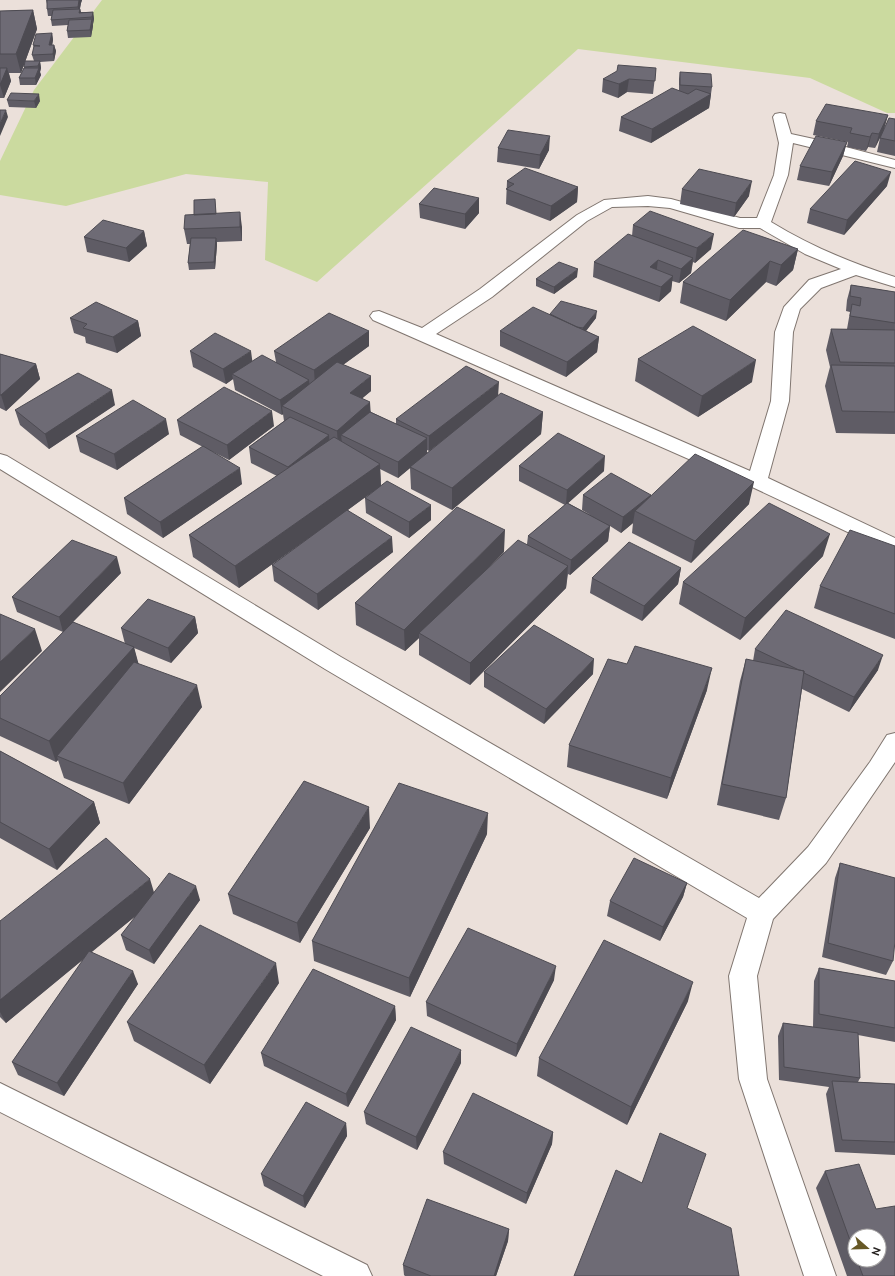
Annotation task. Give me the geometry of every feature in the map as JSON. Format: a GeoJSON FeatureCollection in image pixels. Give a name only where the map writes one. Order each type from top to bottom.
{"type":"FeatureCollection","features":[{"type":"Feature","properties":{"kind":"street"},"geometry":{"type":"LineString","coordinates":[[763,223],[781,175],[786,143],[780,117]]}},
{"type":"Feature","properties":{"kind":"street"},"geometry":{"type":"LineString","coordinates":[[784,137],[823,145],[895,164]]}},
{"type":"Feature","properties":{"kind":"street"},"geometry":{"type":"LineString","coordinates":[[422,335],[486,293],[582,218],[609,203],[656,202],[671,204],[739,223],[763,223],[785,238],[854,270],[895,282]]}},
{"type":"Feature","properties":{"kind":"street"},"geometry":{"type":"LineString","coordinates":[[756,481],[780,401],[784,332],[792,307],[816,284],[854,270]]}},
{"type":"Feature","properties":{"kind":"street"},"geometry":{"type":"LineString","coordinates":[[379,316],[756,481],[895,546]]}},
{"type":"Feature","properties":{"kind":"street"},"geometry":{"type":"LineString","coordinates":[[0,460],[333,663],[762,913]]}},
{"type":"Feature","properties":{"kind":"street"},"geometry":{"type":"LineString","coordinates":[[820,1276],[753,1080],[743,976],[762,913],[816,855],[878,769],[895,742]]}},
{"type":"Feature","properties":{"kind":"street"},"geometry":{"type":"LineString","coordinates":[[0,1097],[356,1276]]}},
{"type":"Feature","properties":{"kind":"green space"},"geometry":{"type":"Polygon","coordinates":[[[102,0],[895,0],[895,113],[887,113],[810,78],[578,49],[317,282],[265,260],[268,182],[186,174],[66,206],[0,195],[0,161],[34,90],[102,0]]]}},
{"type":"Feature","properties":{"kind":"building"},"geometry":{"type":"Polygon","coordinates":[[[47,0],[79,0],[78,7],[47,9],[47,0]]]}},
{"type":"Feature","properties":{"kind":"building"},"geometry":{"type":"Polygon","coordinates":[[[80,9],[79,13],[93,12],[92,17],[51,20],[53,10],[80,9]]]}},
{"type":"Feature","properties":{"kind":"building"},"geometry":{"type":"Polygon","coordinates":[[[33,10],[16,54],[0,54],[0,11],[33,10]]]}},
{"type":"Feature","properties":{"kind":"building"},"geometry":{"type":"Polygon","coordinates":[[[92,19],[90,30],[67,31],[69,20],[92,19]]]}},
{"type":"Feature","properties":{"kind":"building"},"geometry":{"type":"Polygon","coordinates":[[[52,33],[49,45],[54,45],[53,54],[32,55],[34,46],[40,46],[33,45],[36,34],[52,33]]]}},
{"type":"Feature","properties":{"kind":"building"},"geometry":{"type":"Polygon","coordinates":[[[25,61],[40,61],[38,66],[24,67],[25,61]]]}},
{"type":"Feature","properties":{"kind":"building"},"geometry":{"type":"Polygon","coordinates":[[[618,65],[656,68],[655,81],[629,79],[619,84],[603,79],[617,71],[618,65]]]}},
{"type":"Feature","properties":{"kind":"building"},"geometry":{"type":"Polygon","coordinates":[[[0,68],[7,68],[0,85],[0,68]]]}},
{"type":"Feature","properties":{"kind":"building"},"geometry":{"type":"Polygon","coordinates":[[[24,68],[39,68],[35,78],[19,78],[24,68]]]}},
{"type":"Feature","properties":{"kind":"building"},"geometry":{"type":"Polygon","coordinates":[[[680,72],[711,74],[712,87],[680,85],[680,72]]]}},
{"type":"Feature","properties":{"kind":"building"},"geometry":{"type":"Polygon","coordinates":[[[672,88],[688,94],[696,89],[711,94],[652,129],[621,117],[672,88]]]}},
{"type":"Feature","properties":{"kind":"building"},"geometry":{"type":"Polygon","coordinates":[[[11,93],[39,94],[34,101],[7,100],[11,93]]]}},
{"type":"Feature","properties":{"kind":"building"},"geometry":{"type":"Polygon","coordinates":[[[826,104],[888,115],[879,134],[872,133],[870,137],[850,133],[852,128],[816,121],[826,104]]]}},
{"type":"Feature","properties":{"kind":"building"},"geometry":{"type":"Polygon","coordinates":[[[0,110],[6,110],[0,124],[0,110]]]}},
{"type":"Feature","properties":{"kind":"building"},"geometry":{"type":"Polygon","coordinates":[[[889,118],[895,119],[895,141],[880,138],[889,118]]]}},
{"type":"Feature","properties":{"kind":"building"},"geometry":{"type":"Polygon","coordinates":[[[508,130],[550,136],[540,155],[498,148],[508,130]]]}},
{"type":"Feature","properties":{"kind":"building"},"geometry":{"type":"Polygon","coordinates":[[[816,136],[847,142],[832,172],[800,166],[816,136]]]}},
{"type":"Feature","properties":{"kind":"building"},"geometry":{"type":"Polygon","coordinates":[[[855,161],[891,172],[847,220],[810,209],[855,161]]]}},
{"type":"Feature","properties":{"kind":"building"},"geometry":{"type":"Polygon","coordinates":[[[525,168],[578,187],[551,206],[506,189],[514,184],[507,181],[525,168]]]}},
{"type":"Feature","properties":{"kind":"building"},"geometry":{"type":"Polygon","coordinates":[[[699,169],[752,181],[736,203],[682,189],[699,169]]]}},
{"type":"Feature","properties":{"kind":"building"},"geometry":{"type":"Polygon","coordinates":[[[434,188],[479,198],[465,214],[419,204],[434,188]]]}},
{"type":"Feature","properties":{"kind":"building"},"geometry":{"type":"Polygon","coordinates":[[[215,199],[216,214],[194,215],[194,200],[215,199]]]}},
{"type":"Feature","properties":{"kind":"building"},"geometry":{"type":"Polygon","coordinates":[[[650,211],[714,234],[697,248],[633,225],[650,211]]]}},
{"type":"Feature","properties":{"kind":"building"},"geometry":{"type":"Polygon","coordinates":[[[240,212],[240,227],[184,229],[185,215],[240,212]]]}},
{"type":"Feature","properties":{"kind":"building"},"geometry":{"type":"Polygon","coordinates":[[[103,220],[144,231],[126,248],[84,237],[103,220]]]}},
{"type":"Feature","properties":{"kind":"building"},"geometry":{"type":"Polygon","coordinates":[[[743,230],[798,249],[781,265],[770,261],[730,300],[683,282],[743,230]]]}},
{"type":"Feature","properties":{"kind":"building"},"geometry":{"type":"Polygon","coordinates":[[[628,234],[693,258],[681,269],[658,260],[650,267],[673,276],[661,287],[594,262],[628,234]]]}},
{"type":"Feature","properties":{"kind":"building"},"geometry":{"type":"Polygon","coordinates":[[[191,238],[216,238],[214,262],[188,263],[191,238]]]}},
{"type":"Feature","properties":{"kind":"building"},"geometry":{"type":"Polygon","coordinates":[[[559,262],[578,269],[554,287],[536,279],[559,262]]]}},
{"type":"Feature","properties":{"kind":"building"},"geometry":{"type":"Polygon","coordinates":[[[851,285],[895,292],[895,323],[850,316],[852,304],[860,306],[861,298],[850,296],[851,285]]]}},
{"type":"Feature","properties":{"kind":"building"},"geometry":{"type":"Polygon","coordinates":[[[561,301],[597,311],[583,328],[577,327],[550,314],[561,301]]]}},
{"type":"Feature","properties":{"kind":"building"},"geometry":{"type":"Polygon","coordinates":[[[96,302],[138,321],[113,337],[83,328],[87,324],[70,318],[96,302]]]}},
{"type":"Feature","properties":{"kind":"building"},"geometry":{"type":"Polygon","coordinates":[[[533,307],[599,337],[567,362],[500,331],[533,307]]]}},
{"type":"Feature","properties":{"kind":"building"},"geometry":{"type":"Polygon","coordinates":[[[329,313],[369,331],[314,370],[274,351],[329,313]]]}},
{"type":"Feature","properties":{"kind":"building"},"geometry":{"type":"Polygon","coordinates":[[[693,326],[756,360],[702,396],[638,359],[693,326]]]}},
{"type":"Feature","properties":{"kind":"building"},"geometry":{"type":"Polygon","coordinates":[[[831,329],[895,330],[895,363],[840,362],[831,329]]]}},
{"type":"Feature","properties":{"kind":"building"},"geometry":{"type":"Polygon","coordinates":[[[215,333],[251,351],[223,369],[190,351],[215,333]]]}},
{"type":"Feature","properties":{"kind":"building"},"geometry":{"type":"Polygon","coordinates":[[[0,354],[36,364],[1,395],[0,395],[0,354]]]}},
{"type":"Feature","properties":{"kind":"building"},"geometry":{"type":"Polygon","coordinates":[[[262,355],[309,380],[280,400],[232,374],[262,355]]]}},
{"type":"Feature","properties":{"kind":"building"},"geometry":{"type":"Polygon","coordinates":[[[337,362],[371,376],[350,393],[370,402],[337,431],[282,406],[337,362]]]}},
{"type":"Feature","properties":{"kind":"building"},"geometry":{"type":"Polygon","coordinates":[[[831,365],[895,366],[895,412],[842,411],[831,365]]]}},
{"type":"Feature","properties":{"kind":"building"},"geometry":{"type":"Polygon","coordinates":[[[466,366],[499,382],[429,436],[396,419],[466,366]]]}},
{"type":"Feature","properties":{"kind":"building"},"geometry":{"type":"Polygon","coordinates":[[[78,373],[112,390],[45,434],[15,410],[78,373]]]}},
{"type":"Feature","properties":{"kind":"building"},"geometry":{"type":"Polygon","coordinates":[[[224,387],[272,411],[227,445],[177,420],[224,387]]]}},
{"type":"Feature","properties":{"kind":"building"},"geometry":{"type":"Polygon","coordinates":[[[501,393],[543,412],[452,488],[410,467],[501,393]]]}},
{"type":"Feature","properties":{"kind":"building"},"geometry":{"type":"Polygon","coordinates":[[[133,400],[166,419],[114,454],[76,436],[133,400]]]}},
{"type":"Feature","properties":{"kind":"building"},"geometry":{"type":"Polygon","coordinates":[[[370,412],[427,438],[398,462],[341,435],[370,412]]]}},
{"type":"Feature","properties":{"kind":"building"},"geometry":{"type":"Polygon","coordinates":[[[290,417],[329,435],[288,467],[249,447],[290,417]]]}},
{"type":"Feature","properties":{"kind":"building"},"geometry":{"type":"Polygon","coordinates":[[[558,433],[605,456],[567,490],[519,466],[558,433]]]}},
{"type":"Feature","properties":{"kind":"building"},"geometry":{"type":"Polygon","coordinates":[[[334,437],[380,464],[235,566],[189,535],[334,437]]]}},
{"type":"Feature","properties":{"kind":"building"},"geometry":{"type":"Polygon","coordinates":[[[203,446],[240,468],[160,522],[124,498],[203,446]]]}},
{"type":"Feature","properties":{"kind":"building"},"geometry":{"type":"Polygon","coordinates":[[[695,454],[754,482],[695,541],[635,511],[695,454]]]}},
{"type":"Feature","properties":{"kind":"building"},"geometry":{"type":"Polygon","coordinates":[[[611,473],[651,495],[623,517],[583,495],[611,473]]]}},
{"type":"Feature","properties":{"kind":"building"},"geometry":{"type":"Polygon","coordinates":[[[387,481],[431,505],[409,522],[365,498],[387,481]]]}},
{"type":"Feature","properties":{"kind":"building"},"geometry":{"type":"Polygon","coordinates":[[[567,503],[610,526],[571,560],[528,536],[567,503]]]}},
{"type":"Feature","properties":{"kind":"building"},"geometry":{"type":"Polygon","coordinates":[[[769,503],[830,534],[745,618],[683,582],[769,503]]]}},
{"type":"Feature","properties":{"kind":"building"},"geometry":{"type":"Polygon","coordinates":[[[457,507],[505,530],[404,630],[355,603],[457,507]]]}},
{"type":"Feature","properties":{"kind":"building"},"geometry":{"type":"Polygon","coordinates":[[[347,510],[392,537],[317,594],[272,565],[347,510]]]}},
{"type":"Feature","properties":{"kind":"building"},"geometry":{"type":"Polygon","coordinates":[[[850,530],[895,546],[895,614],[820,586],[850,530]]]}},
{"type":"Feature","properties":{"kind":"building"},"geometry":{"type":"Polygon","coordinates":[[[72,540],[117,557],[59,617],[12,597],[72,540]]]}},
{"type":"Feature","properties":{"kind":"building"},"geometry":{"type":"Polygon","coordinates":[[[518,540],[568,566],[470,663],[419,633],[518,540]]]}},
{"type":"Feature","properties":{"kind":"building"},"geometry":{"type":"Polygon","coordinates":[[[629,542],[681,568],[644,606],[592,578],[629,542]]]}},
{"type":"Feature","properties":{"kind":"building"},"geometry":{"type":"Polygon","coordinates":[[[148,599],[195,617],[168,648],[121,628],[148,599]]]}},
{"type":"Feature","properties":{"kind":"building"},"geometry":{"type":"Polygon","coordinates":[[[786,610],[883,655],[854,697],[804,673],[804,671],[755,649],[786,610]]]}},
{"type":"Feature","properties":{"kind":"building"},"geometry":{"type":"Polygon","coordinates":[[[0,614],[35,629],[0,662],[0,614]]]}},
{"type":"Feature","properties":{"kind":"building"},"geometry":{"type":"Polygon","coordinates":[[[73,622],[134,647],[49,741],[0,718],[0,696],[73,622]]]}},
{"type":"Feature","properties":{"kind":"building"},"geometry":{"type":"Polygon","coordinates":[[[534,625],[594,659],[546,709],[484,672],[534,625]]]}},
{"type":"Feature","properties":{"kind":"building"},"geometry":{"type":"Polygon","coordinates":[[[635,646],[712,668],[671,778],[569,745],[608,659],[627,664],[635,646]]]}},
{"type":"Feature","properties":{"kind":"building"},"geometry":{"type":"Polygon","coordinates":[[[746,659],[804,671],[786,798],[722,784],[746,659]]]}},
{"type":"Feature","properties":{"kind":"building"},"geometry":{"type":"Polygon","coordinates":[[[134,662],[197,685],[123,783],[57,756],[134,662]]]}},
{"type":"Feature","properties":{"kind":"building"},"geometry":{"type":"Polygon","coordinates":[[[0,751],[94,802],[49,849],[0,822],[0,751]]]}},
{"type":"Feature","properties":{"kind":"building"},"geometry":{"type":"Polygon","coordinates":[[[304,781],[369,807],[297,923],[228,894],[304,781]]]}},
{"type":"Feature","properties":{"kind":"building"},"geometry":{"type":"Polygon","coordinates":[[[399,783],[488,813],[409,978],[312,941],[399,783]]]}},
{"type":"Feature","properties":{"kind":"building"},"geometry":{"type":"Polygon","coordinates":[[[106,838],[150,879],[0,1000],[0,921],[106,838]]]}},
{"type":"Feature","properties":{"kind":"building"},"geometry":{"type":"Polygon","coordinates":[[[634,858],[687,883],[663,927],[610,901],[634,858]]]}},
{"type":"Feature","properties":{"kind":"building"},"geometry":{"type":"Polygon","coordinates":[[[840,863],[895,878],[895,941],[893,961],[828,943],[840,863]]]}},
{"type":"Feature","properties":{"kind":"building"},"geometry":{"type":"Polygon","coordinates":[[[169,873],[196,886],[149,950],[121,935],[169,873]]]}},
{"type":"Feature","properties":{"kind":"building"},"geometry":{"type":"Polygon","coordinates":[[[200,925],[276,963],[204,1065],[127,1022],[200,925]]]}},
{"type":"Feature","properties":{"kind":"building"},"geometry":{"type":"Polygon","coordinates":[[[468,928],[556,966],[517,1044],[426,1002],[468,928]]]}},
{"type":"Feature","properties":{"kind":"building"},"geometry":{"type":"Polygon","coordinates":[[[604,940],[693,982],[631,1107],[539,1058],[604,940]]]}},
{"type":"Feature","properties":{"kind":"building"},"geometry":{"type":"Polygon","coordinates":[[[89,951],[133,971],[57,1083],[12,1062],[89,951]]]}},
{"type":"Feature","properties":{"kind":"building"},"geometry":{"type":"Polygon","coordinates":[[[819,968],[895,981],[895,1028],[819,1014],[819,968]]]}},
{"type":"Feature","properties":{"kind":"building"},"geometry":{"type":"Polygon","coordinates":[[[313,969],[395,1006],[346,1094],[261,1053],[313,969]]]}},
{"type":"Feature","properties":{"kind":"building"},"geometry":{"type":"Polygon","coordinates":[[[783,1023],[858,1033],[860,1078],[784,1067],[783,1023]]]}},
{"type":"Feature","properties":{"kind":"building"},"geometry":{"type":"Polygon","coordinates":[[[411,1027],[461,1050],[416,1137],[364,1112],[411,1027]]]}},
{"type":"Feature","properties":{"kind":"building"},"geometry":{"type":"Polygon","coordinates":[[[832,1081],[895,1084],[895,1142],[842,1140],[832,1081]]]}},
{"type":"Feature","properties":{"kind":"building"},"geometry":{"type":"Polygon","coordinates":[[[473,1093],[553,1132],[527,1193],[443,1152],[473,1093]]]}},
{"type":"Feature","properties":{"kind":"building"},"geometry":{"type":"Polygon","coordinates":[[[306,1102],[346,1123],[303,1196],[261,1174],[306,1102]]]}},
{"type":"Feature","properties":{"kind":"building"},"geometry":{"type":"Polygon","coordinates":[[[660,1133],[706,1154],[687,1208],[731,1228],[739,1276],[574,1276],[616,1170],[642,1183],[660,1133]]]}},
{"type":"Feature","properties":{"kind":"building"},"geometry":{"type":"Polygon","coordinates":[[[859,1164],[876,1209],[895,1206],[895,1276],[863,1276],[860,1268],[887,1268],[887,1228],[847,1228],[847,1232],[825,1171],[859,1164]]]}},
{"type":"Feature","properties":{"kind":"building"},"geometry":{"type":"Polygon","coordinates":[[[427,1199],[509,1229],[494,1276],[431,1276],[403,1265],[427,1199]]]}}]}
